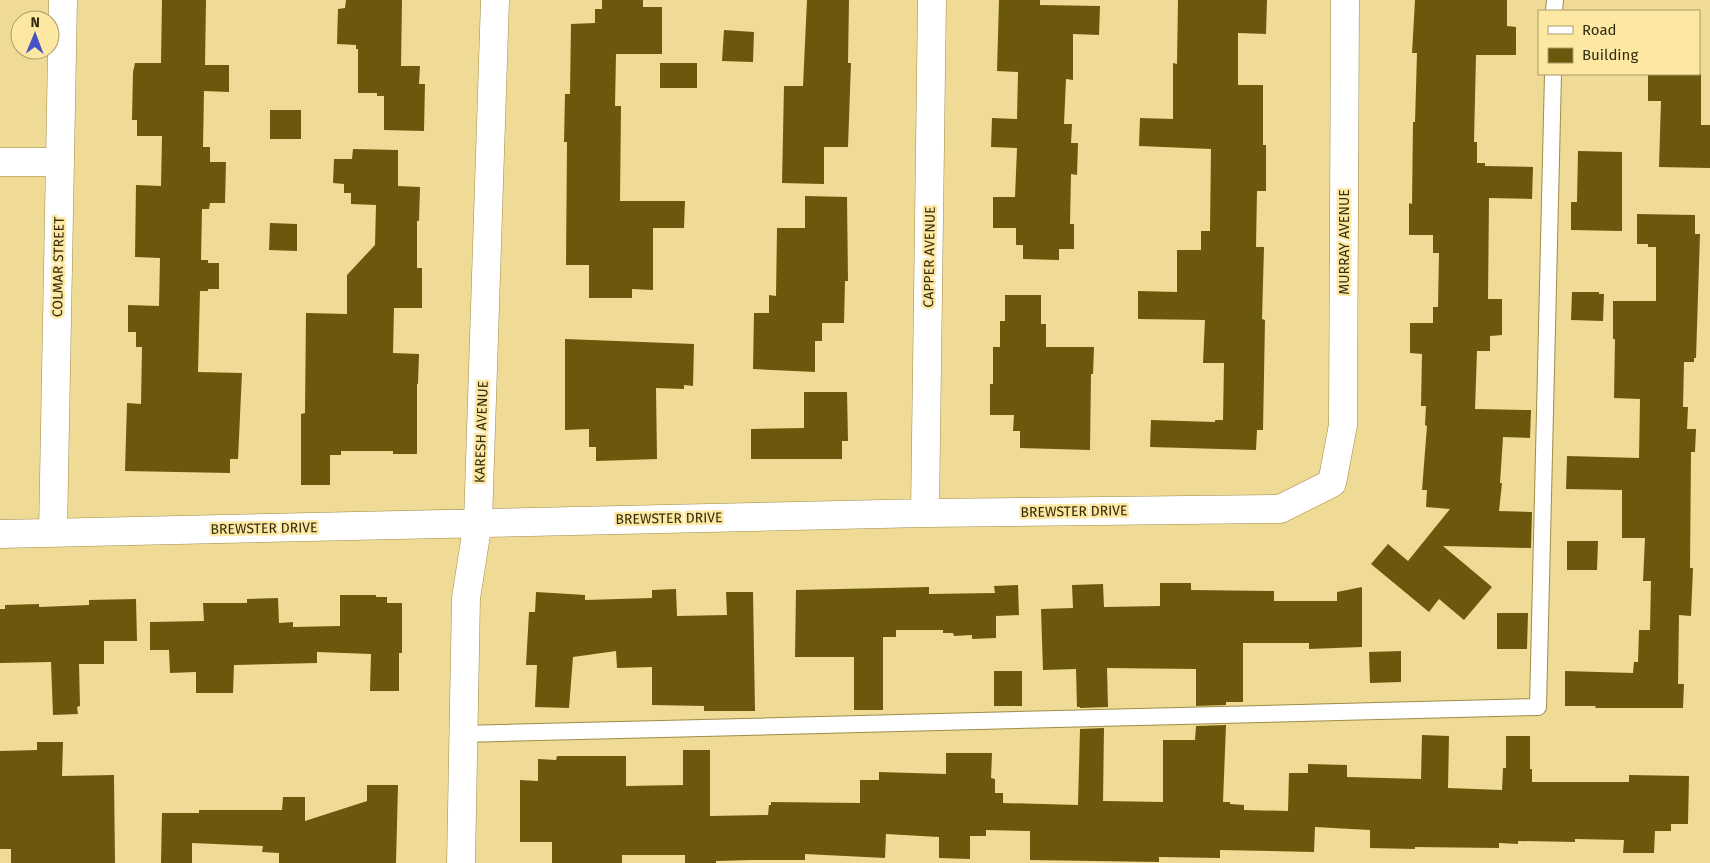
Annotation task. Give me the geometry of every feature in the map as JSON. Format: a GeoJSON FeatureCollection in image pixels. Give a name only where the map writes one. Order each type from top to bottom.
{"type":"FeatureCollection","features":[{"type":"Feature","properties":{"kind":"street","name":"COLMAR STREET"},"geometry":{"type":"LineString","coordinates":[[53,533],[63,0]]}},
{"type":"Feature","properties":{"kind":"street","name":"KARESH AVENUE"},"geometry":{"type":"LineString","coordinates":[[461,863],[466,598],[478,522],[495,0]]}},
{"type":"Feature","properties":{"kind":"street","name":"CAPPER AVENUE"},"geometry":{"type":"LineString","coordinates":[[925,513],[932,0]]}},
{"type":"Feature","properties":{"kind":"street","name":"MURRAY AVENUE"},"geometry":{"type":"LineString","coordinates":[[1332,483],[1343,424],[1345,0]]}},
{"type":"Feature","properties":{"kind":"street"},"geometry":{"type":"LineString","coordinates":[[0,162],[60,162]]}},
{"type":"Feature","properties":{"kind":"street","name":"BREWSTER DRIVE"},"geometry":{"type":"LineString","coordinates":[[0,534],[925,513],[1280,509],[1332,483]]}},
{"type":"Feature","properties":{"kind":"lane"},"geometry":{"type":"LineString","coordinates":[[464,734],[1538,708],[1553,75]]}},
{"type":"Feature","properties":{"kind":"building"},"geometry":{"type":"Polygon","coordinates":[[[162,0],[206,0],[205,65],[229,65],[229,92],[204,91],[203,147],[210,147],[210,162],[226,162],[225,203],[210,203],[209,209],[202,209],[201,260],[208,260],[208,263],[219,263],[219,289],[200,291],[198,372],[242,373],[238,459],[230,459],[230,473],[125,471],[127,403],[141,404],[142,347],[136,347],[136,332],[128,332],[128,305],[159,306],[160,258],[135,257],[136,185],[161,186],[162,136],[137,136],[137,120],[132,120],[133,72],[135,63],[161,63],[162,0]]]}},
{"type":"Feature","properties":{"kind":"building"},"geometry":{"type":"Polygon","coordinates":[[[346,0],[402,0],[401,66],[420,66],[419,84],[425,84],[424,131],[384,130],[384,96],[377,96],[377,93],[358,93],[358,49],[356,49],[356,45],[337,44],[338,9],[345,8],[346,0]]]}},
{"type":"Feature","properties":{"kind":"building"},"geometry":{"type":"Polygon","coordinates":[[[602,0],[643,0],[643,7],[662,7],[662,54],[616,54],[615,106],[621,106],[620,201],[685,201],[684,228],[653,228],[653,290],[632,289],[632,298],[589,298],[589,265],[566,265],[567,142],[564,142],[565,94],[570,94],[571,24],[595,23],[595,9],[602,9],[602,0]]]}},
{"type":"Feature","properties":{"kind":"building"},"geometry":{"type":"Polygon","coordinates":[[[807,0],[849,0],[848,63],[851,63],[848,147],[824,147],[824,184],[782,183],[784,86],[803,86],[807,0]]]}},
{"type":"Feature","properties":{"kind":"building"},"geometry":{"type":"Polygon","coordinates":[[[999,0],[1040,0],[1040,5],[1100,6],[1099,35],[1073,34],[1073,80],[1066,79],[1064,124],[1072,124],[1071,143],[1078,143],[1077,175],[1071,174],[1070,224],[1074,224],[1074,249],[1059,249],[1059,260],[1023,259],[1023,245],[1016,245],[1016,228],[993,228],[993,197],[1015,197],[1017,148],[991,147],[992,118],[1017,119],[1018,72],[997,71],[999,0]]]}},
{"type":"Feature","properties":{"kind":"building"},"geometry":{"type":"Polygon","coordinates":[[[1178,0],[1267,0],[1266,34],[1238,33],[1238,85],[1263,85],[1263,145],[1266,145],[1266,191],[1257,191],[1256,247],[1264,247],[1262,319],[1265,320],[1263,430],[1257,430],[1256,450],[1150,447],[1151,420],[1215,422],[1215,420],[1223,420],[1224,363],[1203,363],[1205,320],[1138,319],[1138,291],[1177,292],[1177,250],[1201,250],[1201,231],[1210,231],[1211,149],[1139,146],[1140,118],[1173,119],[1173,63],[1177,64],[1178,0]]]}},
{"type":"Feature","properties":{"kind":"building"},"geometry":{"type":"Polygon","coordinates":[[[1415,0],[1507,0],[1507,26],[1516,27],[1516,55],[1476,55],[1474,142],[1477,142],[1477,163],[1485,163],[1485,166],[1533,167],[1532,199],[1489,198],[1488,299],[1502,299],[1502,335],[1490,336],[1490,351],[1477,351],[1475,409],[1531,410],[1530,438],[1503,437],[1499,511],[1532,512],[1531,548],[1443,546],[1492,587],[1464,620],[1439,599],[1429,612],[1371,564],[1388,544],[1408,561],[1450,509],[1426,507],[1427,490],[1422,490],[1427,426],[1425,425],[1426,406],[1421,406],[1422,354],[1410,353],[1410,323],[1433,323],[1433,307],[1438,307],[1439,253],[1433,253],[1433,235],[1409,235],[1409,203],[1412,204],[1413,122],[1415,122],[1417,53],[1412,53],[1415,0]]]}},
{"type":"Feature","properties":{"kind":"building"},"geometry":{"type":"Polygon","coordinates":[[[724,30],[754,32],[753,62],[722,61],[724,30]]]}},
{"type":"Feature","properties":{"kind":"building"},"geometry":{"type":"Polygon","coordinates":[[[660,63],[697,63],[697,88],[660,88],[660,63]]]}},
{"type":"Feature","properties":{"kind":"building"},"geometry":{"type":"Polygon","coordinates":[[[1701,74],[1701,125],[1710,125],[1710,168],[1659,167],[1661,101],[1648,101],[1648,75],[1701,74]]]}},
{"type":"Feature","properties":{"kind":"building"},"geometry":{"type":"Polygon","coordinates":[[[270,110],[301,110],[301,139],[270,139],[270,110]]]}},
{"type":"Feature","properties":{"kind":"building"},"geometry":{"type":"Polygon","coordinates":[[[353,149],[398,150],[398,186],[420,187],[419,221],[417,221],[417,268],[422,268],[422,308],[394,308],[393,353],[419,354],[417,454],[393,454],[393,451],[341,451],[341,455],[330,455],[330,485],[301,485],[301,414],[305,413],[306,313],[347,314],[347,275],[375,245],[376,205],[351,204],[351,193],[344,193],[344,184],[333,183],[334,159],[352,159],[353,149]]]}},
{"type":"Feature","properties":{"kind":"building"},"geometry":{"type":"Polygon","coordinates":[[[1578,151],[1622,152],[1622,231],[1571,230],[1571,202],[1577,202],[1578,151]]]}},
{"type":"Feature","properties":{"kind":"building"},"geometry":{"type":"Polygon","coordinates":[[[805,196],[847,197],[848,281],[845,281],[844,323],[822,323],[822,341],[815,341],[815,372],[753,369],[754,313],[769,313],[769,295],[776,296],[777,228],[805,228],[805,196]]]}},
{"type":"Feature","properties":{"kind":"building"},"geometry":{"type":"Polygon","coordinates":[[[1637,214],[1695,215],[1695,234],[1700,234],[1696,358],[1694,358],[1694,362],[1684,362],[1683,407],[1688,407],[1687,429],[1696,429],[1695,452],[1691,452],[1690,568],[1693,568],[1691,616],[1679,615],[1678,684],[1684,684],[1683,708],[1565,706],[1565,671],[1633,673],[1634,662],[1638,662],[1639,630],[1650,630],[1651,581],[1643,581],[1645,538],[1622,538],[1622,490],[1566,489],[1567,456],[1639,458],[1640,399],[1614,398],[1615,339],[1613,339],[1613,301],[1656,301],[1656,247],[1648,247],[1648,244],[1637,244],[1637,214]]]}},
{"type":"Feature","properties":{"kind":"building"},"geometry":{"type":"Polygon","coordinates":[[[270,223],[297,224],[297,251],[269,250],[270,223]]]}},
{"type":"Feature","properties":{"kind":"building"},"geometry":{"type":"Polygon","coordinates":[[[1572,292],[1599,292],[1599,294],[1604,294],[1603,321],[1571,320],[1572,292]]]}},
{"type":"Feature","properties":{"kind":"building"},"geometry":{"type":"Polygon","coordinates":[[[1005,295],[1041,295],[1041,324],[1046,324],[1046,347],[1094,347],[1093,374],[1091,374],[1090,450],[1020,448],[1020,431],[1013,431],[1014,415],[990,415],[990,384],[993,384],[993,347],[1000,347],[1000,321],[1005,321],[1005,295]]]}},
{"type":"Feature","properties":{"kind":"building"},"geometry":{"type":"Polygon","coordinates":[[[565,339],[694,344],[693,386],[684,385],[684,389],[656,388],[657,459],[596,461],[596,447],[589,447],[589,429],[565,430],[565,339]]]}},
{"type":"Feature","properties":{"kind":"building"},"geometry":{"type":"Polygon","coordinates":[[[804,392],[847,392],[848,441],[842,441],[842,459],[751,459],[751,429],[804,428],[804,392]]]}},
{"type":"Feature","properties":{"kind":"building"},"geometry":{"type":"Polygon","coordinates":[[[1567,541],[1598,541],[1597,570],[1567,570],[1567,541]]]}},
{"type":"Feature","properties":{"kind":"building"},"geometry":{"type":"Polygon","coordinates":[[[1160,583],[1191,583],[1191,590],[1274,591],[1274,601],[1337,601],[1337,592],[1362,587],[1362,647],[1309,649],[1309,643],[1243,643],[1243,702],[1226,702],[1226,705],[1196,706],[1196,669],[1107,668],[1108,707],[1077,707],[1076,669],[1043,670],[1041,609],[1073,608],[1072,585],[1103,584],[1104,607],[1160,606],[1160,583]]]}},
{"type":"Feature","properties":{"kind":"building"},"geometry":{"type":"Polygon","coordinates":[[[1018,585],[1019,615],[996,616],[996,638],[972,639],[972,635],[954,636],[953,633],[943,633],[943,630],[896,630],[896,637],[883,637],[883,710],[854,710],[854,657],[795,657],[796,590],[929,587],[929,594],[995,593],[994,586],[1018,585]]]}},
{"type":"Feature","properties":{"kind":"building"},"geometry":{"type":"Polygon","coordinates":[[[676,589],[677,616],[727,615],[726,592],[753,592],[755,711],[704,711],[704,706],[652,705],[652,667],[617,668],[616,651],[573,657],[569,708],[535,707],[537,665],[526,665],[529,612],[535,612],[536,592],[585,595],[585,600],[652,598],[652,590],[676,589]]]}},
{"type":"Feature","properties":{"kind":"building"},"geometry":{"type":"Polygon","coordinates":[[[340,595],[376,595],[376,597],[387,597],[387,603],[402,603],[402,653],[399,653],[399,691],[370,691],[371,654],[317,652],[317,663],[234,665],[233,693],[196,693],[196,672],[170,673],[169,650],[150,650],[150,622],[204,621],[203,603],[247,603],[247,599],[278,598],[279,623],[293,622],[293,627],[340,626],[340,595]]]}},
{"type":"Feature","properties":{"kind":"building"},"geometry":{"type":"Polygon","coordinates":[[[136,599],[137,641],[104,641],[104,664],[79,664],[80,706],[77,707],[78,714],[53,715],[51,662],[0,663],[0,609],[5,609],[5,605],[39,604],[39,607],[89,605],[89,600],[136,599]]]}},
{"type":"Feature","properties":{"kind":"building"},"geometry":{"type":"Polygon","coordinates":[[[1497,613],[1528,613],[1527,649],[1497,649],[1497,613]]]}},
{"type":"Feature","properties":{"kind":"building"},"geometry":{"type":"Polygon","coordinates":[[[1401,651],[1401,682],[1370,683],[1369,652],[1401,651]]]}},
{"type":"Feature","properties":{"kind":"building"},"geometry":{"type":"Polygon","coordinates":[[[994,671],[1022,671],[1022,706],[994,706],[994,671]]]}},
{"type":"Feature","properties":{"kind":"building"},"geometry":{"type":"Polygon","coordinates":[[[1226,725],[1223,802],[1244,805],[1244,810],[1288,811],[1289,773],[1308,773],[1308,764],[1347,765],[1347,777],[1421,779],[1422,735],[1449,736],[1448,788],[1502,790],[1503,768],[1506,768],[1506,736],[1530,736],[1532,782],[1629,782],[1629,775],[1689,776],[1688,824],[1671,824],[1671,831],[1655,831],[1654,853],[1623,853],[1624,840],[1575,839],[1575,842],[1518,841],[1518,844],[1499,843],[1499,848],[1370,848],[1370,830],[1315,827],[1314,852],[1220,850],[1220,858],[1159,857],[1159,862],[1030,860],[1030,831],[986,830],[986,836],[970,836],[970,859],[939,858],[939,837],[886,834],[885,858],[805,854],[805,860],[716,861],[716,863],[685,863],[685,855],[622,855],[622,863],[552,863],[552,842],[520,842],[520,780],[538,781],[538,759],[556,760],[557,756],[626,756],[626,786],[683,785],[683,750],[710,750],[710,816],[768,815],[771,802],[860,803],[860,780],[879,780],[879,772],[946,774],[946,753],[992,753],[991,778],[995,779],[995,793],[1003,793],[1003,803],[1078,805],[1080,729],[1104,728],[1103,801],[1163,802],[1163,740],[1195,740],[1196,726],[1226,725]]]}},
{"type":"Feature","properties":{"kind":"building"},"geometry":{"type":"Polygon","coordinates":[[[37,742],[63,742],[62,776],[114,775],[115,863],[11,863],[11,849],[0,849],[0,751],[37,750],[37,742]]]}},
{"type":"Feature","properties":{"kind":"building"},"geometry":{"type":"Polygon","coordinates":[[[367,785],[398,785],[396,863],[279,863],[279,853],[262,852],[263,846],[192,843],[192,863],[161,863],[162,813],[199,813],[199,810],[282,810],[283,797],[305,797],[305,821],[367,801],[367,785]]]}}]}
